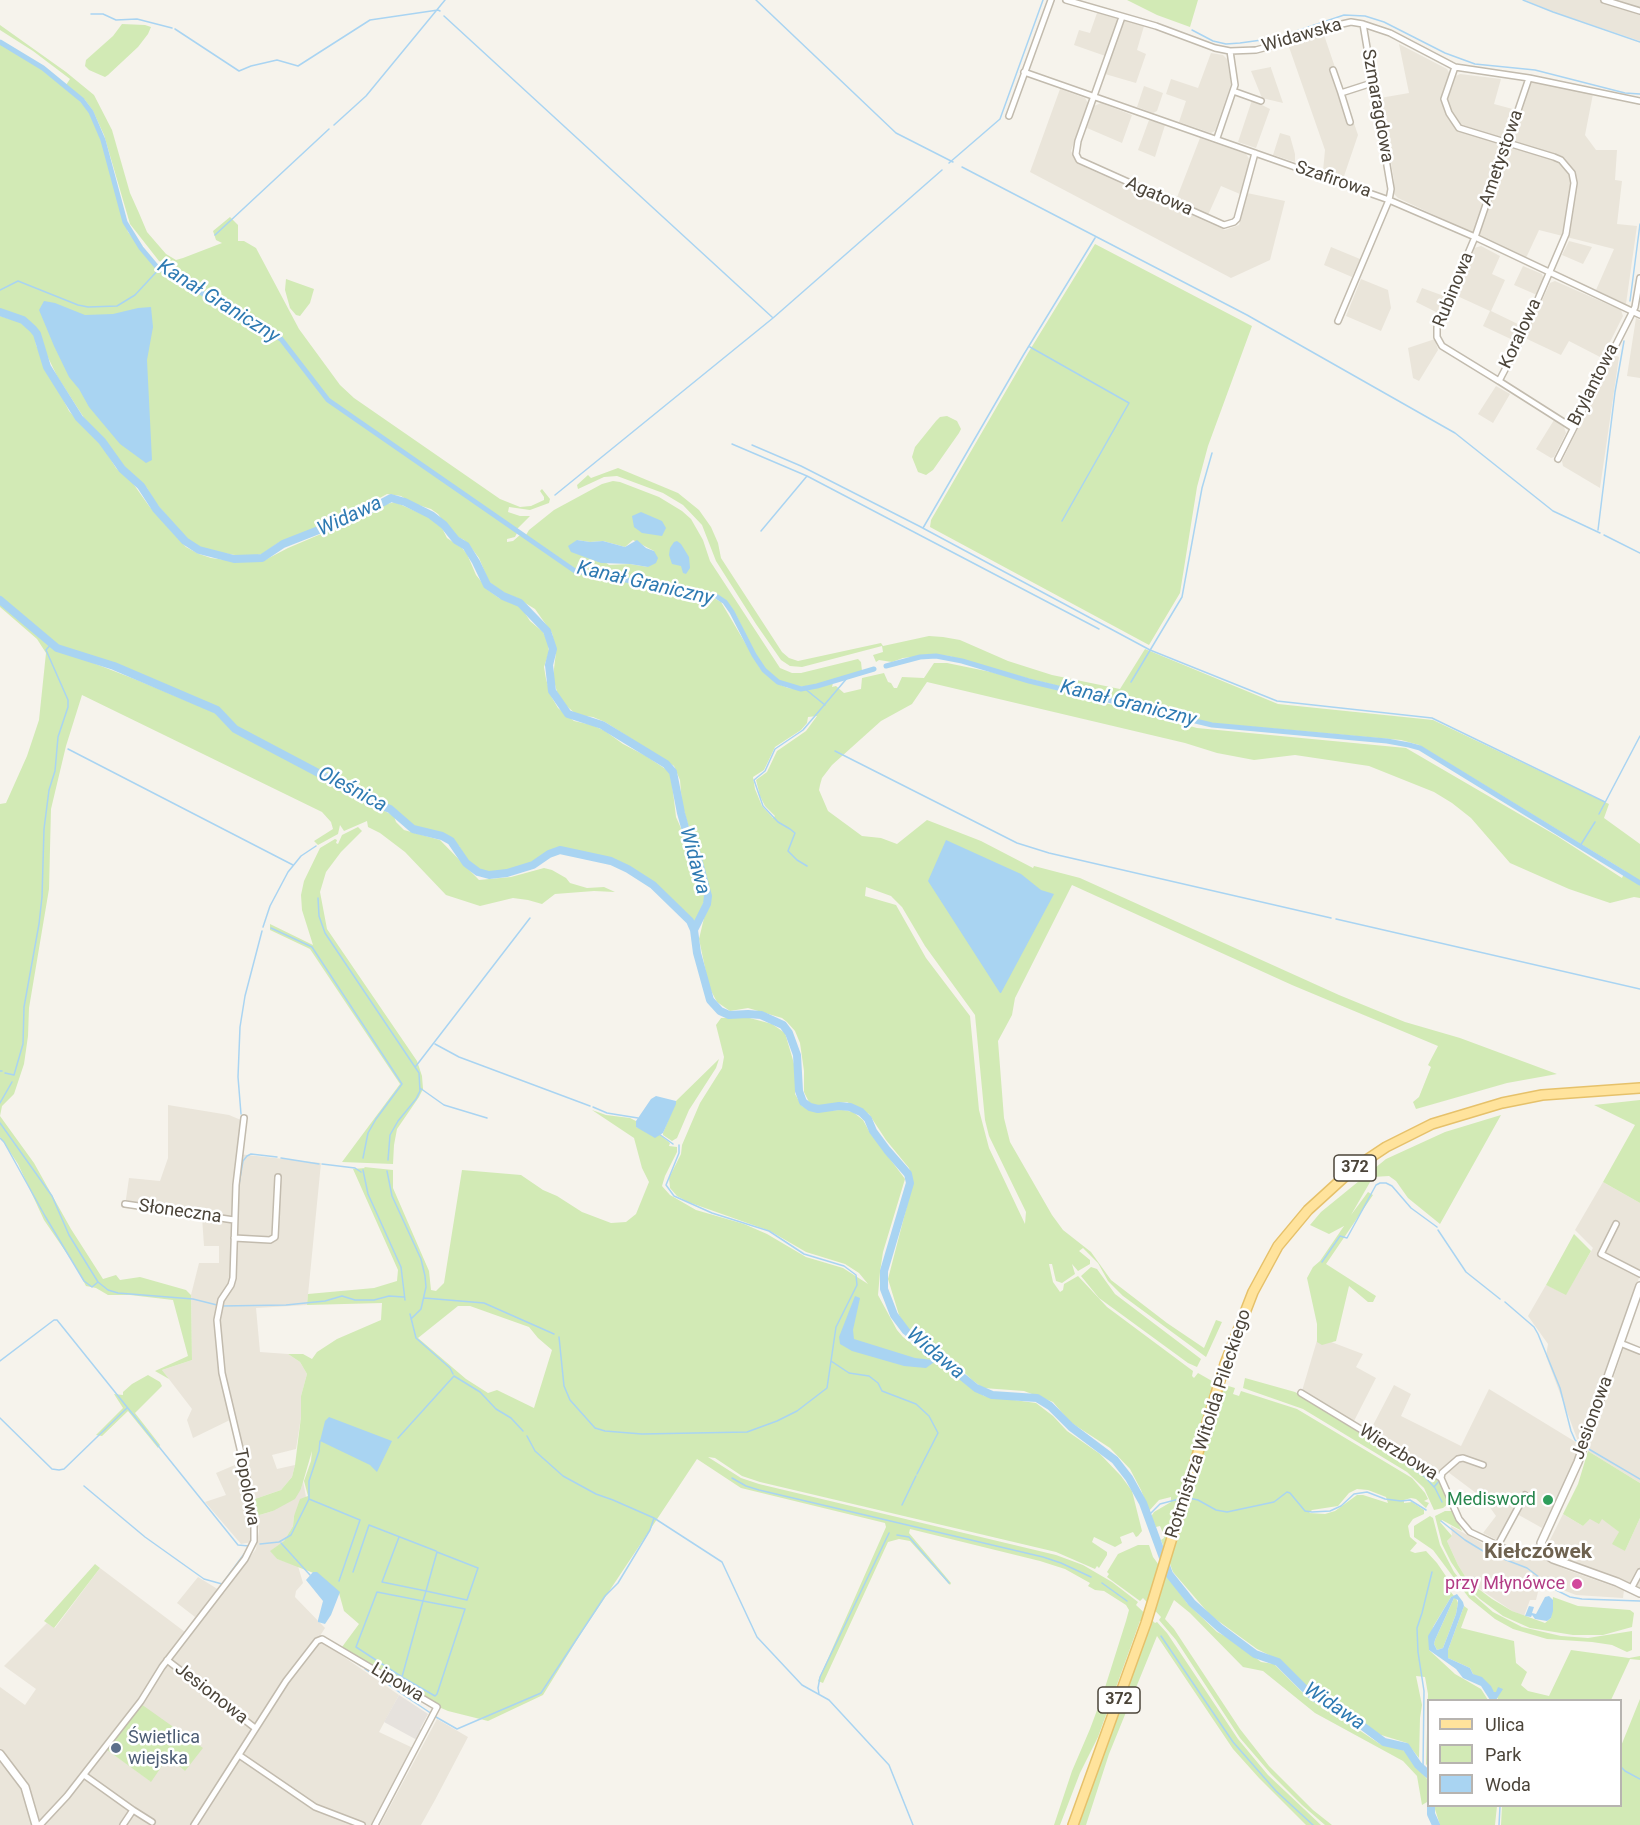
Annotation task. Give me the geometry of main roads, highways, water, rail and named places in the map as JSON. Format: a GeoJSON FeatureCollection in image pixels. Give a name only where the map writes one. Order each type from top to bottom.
{"type":"FeatureCollection","features":[{"type":"Feature","properties":{"kind":"main road","name":"Rotmistrza Witolda Pileckiego"},"geometry":{"type":"LineString","coordinates":[[1073,1825],[1146,1623],[1225,1364],[1253,1292],[1278,1246],[1308,1210],[1353,1169],[1386,1147],[1417,1131],[1454,1116],[1542,1095],[1640,1088]]}},
{"type":"Feature","properties":{"kind":"water"},"geometry":{"type":"Polygon","coordinates":[[[44,301],[85,315],[113,314],[151,307],[153,327],[147,360],[152,460],[146,463],[120,444],[89,407],[69,377],[54,346],[39,310],[44,301]]]}},
{"type":"Feature","properties":{"kind":"water"},"geometry":{"type":"Polygon","coordinates":[[[641,512],[662,521],[666,528],[662,536],[642,533],[634,527],[632,516],[641,512]]]}},
{"type":"Feature","properties":{"kind":"water"},"geometry":{"type":"Polygon","coordinates":[[[577,540],[603,541],[625,547],[637,540],[646,548],[654,551],[658,558],[656,563],[648,567],[601,563],[571,552],[568,546],[577,540]]]}},
{"type":"Feature","properties":{"kind":"water"},"geometry":{"type":"Polygon","coordinates":[[[677,541],[689,557],[690,568],[686,574],[683,573],[681,566],[672,564],[669,555],[670,548],[677,541]]]}},
{"type":"Feature","properties":{"kind":"water"},"geometry":{"type":"Polygon","coordinates":[[[946,840],[1021,874],[1041,890],[1054,894],[1001,993],[928,881],[946,840]]]}},
{"type":"Feature","properties":{"kind":"water"},"geometry":{"type":"Polygon","coordinates":[[[656,1096],[676,1101],[676,1104],[663,1133],[655,1138],[636,1127],[636,1121],[651,1099],[656,1096]]]}},
{"type":"Feature","properties":{"kind":"water"},"geometry":{"type":"Polygon","coordinates":[[[855,1296],[860,1298],[853,1330],[854,1339],[915,1358],[933,1360],[940,1358],[926,1368],[904,1366],[852,1351],[840,1344],[839,1337],[855,1296]]]}},
{"type":"Feature","properties":{"kind":"water"},"geometry":{"type":"Polygon","coordinates":[[[329,1417],[392,1441],[377,1472],[370,1465],[320,1441],[325,1421],[329,1417]]]}},
{"type":"Feature","properties":{"kind":"water"},"geometry":{"type":"Polygon","coordinates":[[[313,1572],[317,1572],[340,1592],[325,1624],[318,1622],[323,1601],[306,1580],[313,1572]]]}},
{"type":"Feature","properties":{"kind":"water"},"geometry":{"type":"Polygon","coordinates":[[[1457,1594],[1464,1606],[1448,1650],[1448,1658],[1470,1668],[1473,1674],[1482,1677],[1491,1686],[1494,1692],[1498,1687],[1503,1689],[1497,1699],[1489,1699],[1481,1686],[1463,1678],[1456,1669],[1429,1650],[1428,1636],[1451,1597],[1457,1594]],[[1454,1598],[1435,1640],[1437,1650],[1443,1648],[1456,1614],[1458,1600],[1454,1598]]]}},
{"type":"Feature","properties":{"kind":"water"},"geometry":{"type":"Polygon","coordinates":[[[1549,1596],[1553,1600],[1551,1618],[1547,1621],[1535,1619],[1532,1615],[1531,1617],[1525,1616],[1529,1606],[1534,1607],[1532,1613],[1536,1614],[1545,1597],[1549,1596]]]}},
{"type":"Feature","properties":{"kind":"waterway"},"geometry":{"type":"LineString","coordinates":[[334,125],[366,96],[445,0]]}},
{"type":"Feature","properties":{"kind":"waterway"},"geometry":{"type":"LineString","coordinates":[[756,0],[896,133],[953,162]]}},
{"type":"Feature","properties":{"kind":"waterway"},"geometry":{"type":"LineString","coordinates":[[949,163],[1000,119],[1043,0]]}},
{"type":"Feature","properties":{"kind":"waterway"},"geometry":{"type":"LineString","coordinates":[[1523,0],[1640,42]]}},
{"type":"Feature","properties":{"kind":"waterway"},"geometry":{"type":"LineString","coordinates":[[175,29],[239,71],[277,60],[298,66],[370,20],[440,11]]}},
{"type":"Feature","properties":{"kind":"waterway"},"geometry":{"type":"LineString","coordinates":[[91,14],[103,14],[116,20],[137,19],[172,28]]}},
{"type":"Feature","properties":{"kind":"waterway"},"geometry":{"type":"LineString","coordinates":[[1192,30],[1213,41],[1226,44],[1240,43],[1276,38],[1344,15],[1365,16],[1384,22],[1445,53],[1475,64],[1535,70],[1625,93],[1640,94]]}},
{"type":"Feature","properties":{"kind":"waterway"},"geometry":{"type":"LineString","coordinates":[[444,16],[772,317]]}},
{"type":"Feature","properties":{"kind":"waterway","name":"Kanał Graniczny"},"geometry":{"type":"LineString","coordinates":[[0,42],[43,68],[82,100],[91,112],[103,140],[125,222],[141,248],[157,267],[281,339],[328,400],[575,571],[716,596],[725,602],[732,612],[764,670],[778,682],[801,689],[874,669]]}},
{"type":"Feature","properties":{"kind":"waterway"},"geometry":{"type":"LineString","coordinates":[[215,235],[329,129]]}},
{"type":"Feature","properties":{"kind":"waterway"},"geometry":{"type":"LineString","coordinates":[[962,167],[1247,315],[1455,433],[1553,511],[1600,533]]}},
{"type":"Feature","properties":{"kind":"waterway"},"geometry":{"type":"LineString","coordinates":[[555,495],[773,318],[942,170]]}},
{"type":"Feature","properties":{"kind":"waterway"},"geometry":{"type":"LineString","coordinates":[[1630,301],[1640,224]]}},
{"type":"Feature","properties":{"kind":"waterway"},"geometry":{"type":"LineString","coordinates":[[923,528],[1024,354],[1095,238]]}},
{"type":"Feature","properties":{"kind":"waterway"},"geometry":{"type":"LineString","coordinates":[[0,290],[18,281],[78,305],[117,306],[135,295],[160,268]]}},
{"type":"Feature","properties":{"kind":"waterway","name":"Widawa"},"geometry":{"type":"LineString","coordinates":[[0,312],[23,320],[33,329],[37,334],[47,367],[79,418],[102,441],[122,469],[141,486],[156,509],[185,541],[199,550],[234,559],[262,558],[283,544],[367,511],[391,498],[431,515],[444,525],[456,540],[466,546],[487,585],[503,596],[520,603],[547,631],[553,649],[549,665],[552,691],[568,714],[602,725],[666,764],[673,772],[686,831],[696,851],[708,896],[707,904],[694,930],[697,953],[710,1000],[720,1011],[729,1015],[761,1015],[783,1025],[789,1033],[797,1055],[799,1091],[803,1102],[818,1109],[839,1106],[850,1107],[861,1112],[868,1119],[873,1131],[887,1150],[908,1174],[910,1183],[884,1271],[884,1289],[894,1315],[906,1331],[976,1388],[992,1395],[1037,1398],[1050,1406],[1071,1427],[1115,1460],[1129,1478],[1143,1503],[1169,1574],[1192,1603],[1220,1628],[1255,1654],[1278,1662],[1313,1697],[1337,1707],[1384,1742],[1406,1747],[1418,1765],[1427,1773]]}},
{"type":"Feature","properties":{"kind":"waterway"},"geometry":{"type":"LineString","coordinates":[[1598,530],[1615,392],[1624,341]]}},
{"type":"Feature","properties":{"kind":"waterway"},"geometry":{"type":"LineString","coordinates":[[1030,347],[1129,403],[1062,521]]}},
{"type":"Feature","properties":{"kind":"waterway"},"geometry":{"type":"LineString","coordinates":[[732,444],[807,476],[1099,629]]}},
{"type":"Feature","properties":{"kind":"waterway"},"geometry":{"type":"LineString","coordinates":[[752,445],[801,466],[919,526],[1150,650],[1277,701],[1432,718],[1605,802]]}},
{"type":"Feature","properties":{"kind":"waterway"},"geometry":{"type":"LineString","coordinates":[[1131,682],[1182,597],[1202,488],[1212,453]]}},
{"type":"Feature","properties":{"kind":"waterway"},"geometry":{"type":"LineString","coordinates":[[761,531],[807,476]]}},
{"type":"Feature","properties":{"kind":"waterway"},"geometry":{"type":"LineString","coordinates":[[1604,535],[1640,553]]}},
{"type":"Feature","properties":{"kind":"waterway","name":"Oleśnica"},"geometry":{"type":"LineString","coordinates":[[0,600],[57,648],[114,666],[217,710],[235,729],[390,809],[413,829],[442,836],[451,841],[466,863],[478,872],[489,875],[507,873],[533,865],[549,854],[560,850],[611,861],[653,885],[690,921],[694,930]]}},
{"type":"Feature","properties":{"kind":"waterway"},"geometry":{"type":"LineString","coordinates":[[5,1073],[14,1075],[23,1044],[24,1007],[42,897],[44,829],[49,790],[55,771],[58,737],[68,707],[68,700],[46,650],[52,643]]}},
{"type":"Feature","properties":{"kind":"waterway","name":"Kanał Graniczny"},"geometry":{"type":"LineString","coordinates":[[886,666],[920,657],[936,656],[1212,725],[1387,741],[1420,748],[1640,883]]}},
{"type":"Feature","properties":{"kind":"waterway"},"geometry":{"type":"LineString","coordinates":[[807,866],[788,851],[795,833],[778,822],[763,806],[754,780],[765,771],[775,749],[803,730],[848,677]]}},
{"type":"Feature","properties":{"kind":"waterway"},"geometry":{"type":"LineString","coordinates":[[804,688],[825,705]]}},
{"type":"Feature","properties":{"kind":"waterway"},"geometry":{"type":"LineString","coordinates":[[1599,814],[1640,736]]}},
{"type":"Feature","properties":{"kind":"waterway"},"geometry":{"type":"LineString","coordinates":[[68,749],[293,865]]}},
{"type":"Feature","properties":{"kind":"waterway"},"geometry":{"type":"LineString","coordinates":[[835,751],[1017,843],[1049,853],[1331,918]]}},
{"type":"Feature","properties":{"kind":"waterway"},"geometry":{"type":"LineString","coordinates":[[1580,846],[1595,822]]}},
{"type":"Feature","properties":{"kind":"waterway"},"geometry":{"type":"LineString","coordinates":[[263,927],[270,906],[288,872],[301,856],[316,846]]}},
{"type":"Feature","properties":{"kind":"waterway"},"geometry":{"type":"LineString","coordinates":[[318,898],[319,916],[325,933],[419,1073],[420,1091],[390,1135],[388,1160]]}},
{"type":"Feature","properties":{"kind":"waterway"},"geometry":{"type":"LineString","coordinates":[[416,1066],[530,918]]}},
{"type":"Feature","properties":{"kind":"waterway"},"geometry":{"type":"LineString","coordinates":[[1336,919],[1640,989]]}},
{"type":"Feature","properties":{"kind":"waterway"},"geometry":{"type":"LineString","coordinates":[[271,928],[312,947],[402,1084],[368,1133],[363,1158]]}},
{"type":"Feature","properties":{"kind":"waterway"},"geometry":{"type":"LineString","coordinates":[[241,1114],[238,1077],[240,1027],[245,996],[262,931]]}},
{"type":"Feature","properties":{"kind":"waterway"},"geometry":{"type":"LineString","coordinates":[[435,1044],[459,1057],[590,1106]]}},
{"type":"Feature","properties":{"kind":"waterway"},"geometry":{"type":"LineString","coordinates":[[0,1103],[12,1082]]}},
{"type":"Feature","properties":{"kind":"waterway"},"geometry":{"type":"LineString","coordinates":[[420,1088],[444,1105],[487,1118]]}},
{"type":"Feature","properties":{"kind":"waterway"},"geometry":{"type":"LineString","coordinates":[[593,1107],[607,1113],[638,1118]]}},
{"type":"Feature","properties":{"kind":"waterway"},"geometry":{"type":"LineString","coordinates":[[0,1123],[52,1196],[69,1235],[98,1282],[108,1290],[118,1293],[193,1299],[217,1305]]}},
{"type":"Feature","properties":{"kind":"waterway"},"geometry":{"type":"LineString","coordinates":[[659,1134],[673,1144]]}},
{"type":"Feature","properties":{"kind":"waterway"},"geometry":{"type":"LineString","coordinates":[[0,1138],[84,1281],[92,1287],[98,1282]]}},
{"type":"Feature","properties":{"kind":"waterway"},"geometry":{"type":"LineString","coordinates":[[559,1337],[564,1386],[570,1400],[595,1428],[605,1431],[642,1434],[747,1432],[797,1411],[827,1388],[836,1327],[857,1285],[856,1275],[844,1266],[804,1254],[769,1231],[712,1213],[674,1196],[666,1185],[679,1153],[679,1145]]}},
{"type":"Feature","properties":{"kind":"waterway"},"geometry":{"type":"LineString","coordinates":[[238,1190],[243,1161],[247,1156],[251,1154],[277,1157]]}},
{"type":"Feature","properties":{"kind":"waterway"},"geometry":{"type":"LineString","coordinates":[[281,1158],[319,1164]]}},
{"type":"Feature","properties":{"kind":"waterway"},"geometry":{"type":"LineString","coordinates":[[322,1164],[355,1168],[361,1172]]}},
{"type":"Feature","properties":{"kind":"waterway"},"geometry":{"type":"LineString","coordinates":[[363,1170],[368,1194],[401,1267],[405,1300]]}},
{"type":"Feature","properties":{"kind":"waterway"},"geometry":{"type":"LineString","coordinates":[[387,1171],[392,1196],[421,1259],[425,1276],[426,1287],[421,1309],[411,1319]]}},
{"type":"Feature","properties":{"kind":"waterway"},"geometry":{"type":"LineString","coordinates":[[1322,1262],[1340,1236],[1347,1238],[1376,1185],[1380,1183],[1392,1186],[1411,1208],[1437,1227]]}},
{"type":"Feature","properties":{"kind":"waterway"},"geometry":{"type":"LineString","coordinates":[[237,1225],[237,1233]]}},
{"type":"Feature","properties":{"kind":"waterway"},"geometry":{"type":"LineString","coordinates":[[1438,1230],[1466,1272],[1500,1299]]}},
{"type":"Feature","properties":{"kind":"waterway"},"geometry":{"type":"LineString","coordinates":[[221,1306],[286,1305],[325,1301],[342,1296],[355,1300],[374,1300],[389,1296],[404,1297]]}},
{"type":"Feature","properties":{"kind":"waterway"},"geometry":{"type":"LineString","coordinates":[[424,1298],[484,1303],[554,1334]]}},
{"type":"Feature","properties":{"kind":"waterway"},"geometry":{"type":"LineString","coordinates":[[1505,1302],[1534,1327],[1538,1334],[1560,1388],[1571,1431],[1575,1440],[1581,1445]]}},
{"type":"Feature","properties":{"kind":"waterway"},"geometry":{"type":"LineString","coordinates":[[410,1314],[416,1338],[450,1368],[453,1374]]}},
{"type":"Feature","properties":{"kind":"waterway"},"geometry":{"type":"LineString","coordinates":[[0,1361],[57,1320],[238,1545],[249,1546]]}},
{"type":"Feature","properties":{"kind":"waterway"},"geometry":{"type":"LineString","coordinates":[[831,1361],[849,1373],[869,1376],[878,1383],[882,1391],[916,1404],[929,1416],[938,1433],[917,1474]]}},
{"type":"Feature","properties":{"kind":"waterway"},"geometry":{"type":"LineString","coordinates":[[398,1438],[454,1376],[480,1392],[496,1409],[511,1418],[523,1431]]}},
{"type":"Feature","properties":{"kind":"waterway"},"geometry":{"type":"LineString","coordinates":[[0,1418],[52,1469],[59,1470],[64,1469],[127,1408]]}},
{"type":"Feature","properties":{"kind":"waterway"},"geometry":{"type":"LineString","coordinates":[[527,1436],[535,1451],[563,1476],[596,1494],[654,1518],[722,1562],[757,1637],[802,1685],[829,1700],[889,1765],[913,1825]]}},
{"type":"Feature","properties":{"kind":"waterway"},"geometry":{"type":"LineString","coordinates":[[260,1544],[279,1542],[291,1535],[309,1499],[309,1481],[320,1441]]}},
{"type":"Feature","properties":{"kind":"waterway"},"geometry":{"type":"LineString","coordinates":[[1587,1448],[1640,1479]]}},
{"type":"Feature","properties":{"kind":"waterway"},"geometry":{"type":"LineString","coordinates":[[1413,1469],[1434,1487],[1439,1481]]}},
{"type":"Feature","properties":{"kind":"waterway"},"geometry":{"type":"LineString","coordinates":[[902,1505],[916,1476]]}},
{"type":"Feature","properties":{"kind":"waterway"},"geometry":{"type":"LineString","coordinates":[[732,1478],[759,1490],[1043,1557],[1091,1577]]}},
{"type":"Feature","properties":{"kind":"waterway"},"geometry":{"type":"LineString","coordinates":[[84,1486],[145,1537],[204,1579],[222,1584],[247,1550]]}},
{"type":"Feature","properties":{"kind":"waterway"},"geometry":{"type":"LineString","coordinates":[[1435,1488],[1442,1502]]}},
{"type":"Feature","properties":{"kind":"waterway"},"geometry":{"type":"LineString","coordinates":[[1189,1498],[1198,1500],[1216,1510],[1227,1512],[1274,1502],[1287,1492],[1305,1511],[1312,1512],[1330,1511],[1341,1506],[1354,1494],[1367,1492],[1385,1499],[1410,1500],[1426,1510]]}},
{"type":"Feature","properties":{"kind":"waterway"},"geometry":{"type":"LineString","coordinates":[[309,1499],[360,1520],[339,1581]]}},
{"type":"Feature","properties":{"kind":"waterway"},"geometry":{"type":"LineString","coordinates":[[1147,1517],[1160,1504],[1179,1499]]}},
{"type":"Feature","properties":{"kind":"waterway"},"geometry":{"type":"LineString","coordinates":[[436,1717],[457,1729],[541,1693],[605,1596],[618,1583],[650,1530],[654,1518]]}},
{"type":"Feature","properties":{"kind":"waterway"},"geometry":{"type":"LineString","coordinates":[[1441,1521],[1483,1551],[1527,1568],[1556,1590],[1570,1597],[1640,1601]]}},
{"type":"Feature","properties":{"kind":"waterway"},"geometry":{"type":"LineString","coordinates":[[353,1572],[369,1525],[436,1551]]}},
{"type":"Feature","properties":{"kind":"waterway"},"geometry":{"type":"LineString","coordinates":[[819,1694],[820,1677],[889,1533]]}},
{"type":"Feature","properties":{"kind":"waterway"},"geometry":{"type":"LineString","coordinates":[[897,1535],[909,1537],[949,1583]]}},
{"type":"Feature","properties":{"kind":"waterway"},"geometry":{"type":"LineString","coordinates":[[399,1537],[382,1582],[426,1591],[467,1600],[478,1568],[437,1552],[426,1591],[423,1601],[402,1677],[435,1696],[465,1609],[423,1601],[377,1592],[356,1647],[402,1677]]}},
{"type":"Feature","properties":{"kind":"waterway"},"geometry":{"type":"LineString","coordinates":[[281,1543],[310,1575]]}},
{"type":"Feature","properties":{"kind":"waterway"},"geometry":{"type":"LineString","coordinates":[[1423,1768],[1424,1691],[1417,1628],[1432,1572]]}},
{"type":"Feature","properties":{"kind":"waterway"},"geometry":{"type":"LineString","coordinates":[[1102,1583],[1127,1601]]}},
{"type":"Feature","properties":{"kind":"waterway"},"geometry":{"type":"LineString","coordinates":[[1161,1636],[1233,1742],[1276,1791],[1313,1825]]}},
{"type":"Feature","properties":{"kind":"waterway"},"geometry":{"type":"LineString","coordinates":[[348,1657],[361,1666]]}},
{"type":"Feature","properties":{"kind":"waterway"},"geometry":{"type":"LineString","coordinates":[[365,1669],[432,1714]]}},
{"type":"Feature","properties":{"kind":"waterway"},"geometry":{"type":"LineString","coordinates":[[1622,1768],[1640,1779]]}},
{"type":"Feature","properties":{"kind":"waterway","name":"Widawa"},"geometry":{"type":"LineString","coordinates":[[1431,1807],[1431,1814],[1436,1825]]}},
{"type":"Feature","properties":{"kind":"waterway"},"geometry":{"type":"LineString","coordinates":[[1499,1825],[1500,1807]]}},
{"type":"Feature","properties":{"kind":"place","name":"Medisword"},"geometry":{"type":"Point","coordinates":[1548,1500]}},
{"type":"Feature","properties":{"kind":"place","name":"przy Młynówce"},"geometry":{"type":"Point","coordinates":[1577,1584]}},
{"type":"Feature","properties":{"kind":"place","name":"Świetlica wiejska"},"geometry":{"type":"Point","coordinates":[116,1748]}},
{"type":"Feature","properties":{"kind":"district","name":"Kiełczówek"},"geometry":{"type":"Point","coordinates":[1538,1553]}}]}
